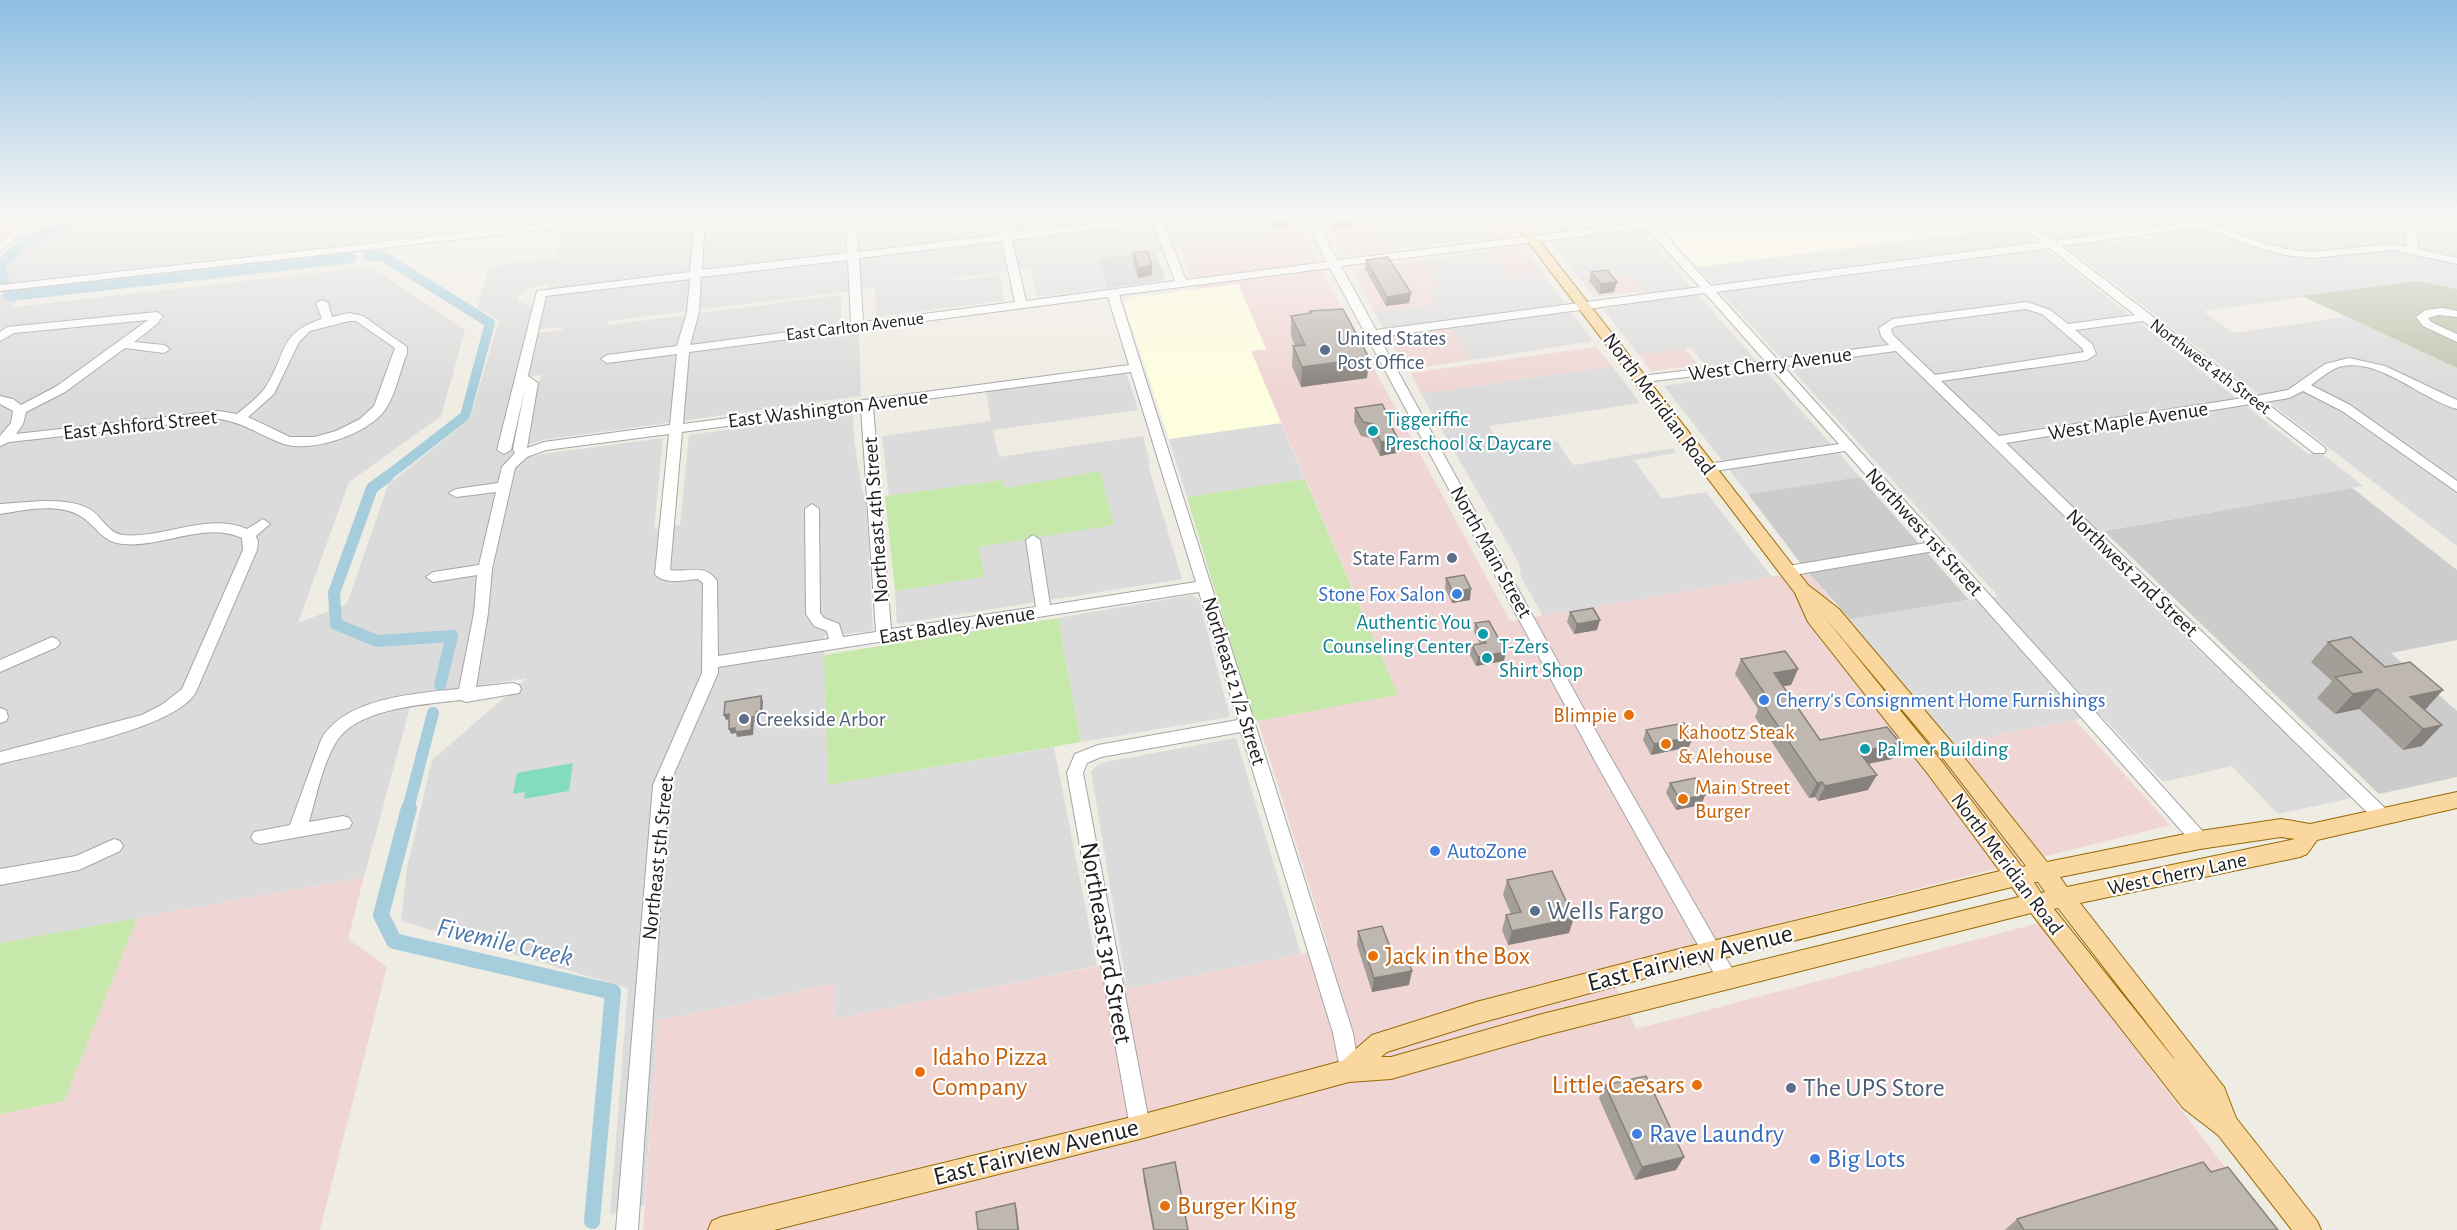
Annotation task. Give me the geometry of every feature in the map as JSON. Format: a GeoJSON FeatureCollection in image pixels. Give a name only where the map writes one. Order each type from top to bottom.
{"type":"FeatureCollection","features":[{"type":"Feature","properties":{"kind":"main road","name":"North Meridian Road"},"geometry":{"type":"LineString","coordinates":[[1560,275],[1802,589],[1833,613],[1880,667],[2043,872],[2215,1095],[2227,1126]]}},
{"type":"Feature","properties":{"kind":"main road","name":"North Meridian Road"},"geometry":{"type":"LineString","coordinates":[[1802,589],[1814,617],[1935,768],[2036,903],[2192,1100],[2227,1126],[2308,1230]]}},
{"type":"Feature","properties":{"kind":"main road","name":"West Cherry Lane"},"geometry":{"type":"LineString","coordinates":[[2043,872],[2200,840],[2281,828],[2310,833],[2457,800]]}},
{"type":"Feature","properties":{"kind":"main road","name":"West Cherry Lane"},"geometry":{"type":"LineString","coordinates":[[2036,903],[2300,848],[2310,833]]}},
{"type":"Feature","properties":{"kind":"main road","name":"East Fairview Avenue"},"geometry":{"type":"LineString","coordinates":[[1349,1071],[1380,1043],[1476,1013],[1710,951],[2043,872]]}},
{"type":"Feature","properties":{"kind":"main road","name":"East Fairview Avenue"},"geometry":{"type":"LineString","coordinates":[[721,1230],[1140,1127],[1349,1071],[1391,1068],[1542,1025],[2036,903]]}},
{"type":"Feature","properties":{"kind":"street"},"geometry":{"type":"LineString","coordinates":[[0,288],[112,275]]}},
{"type":"Feature","properties":{"kind":"street"},"geometry":{"type":"LineString","coordinates":[[504,450],[541,293],[691,275]]}},
{"type":"Feature","properties":{"kind":"street","name":"Northeast 5th Street"},"geometry":{"type":"LineString","coordinates":[[627,1230],[661,785],[710,673],[710,581],[701,574],[674,576],[662,574],[683,349],[693,312],[694,275]]}},
{"type":"Feature","properties":{"kind":"street"},"geometry":{"type":"LineString","coordinates":[[854,275],[857,327]]}},
{"type":"Feature","properties":{"kind":"street"},"geometry":{"type":"LineString","coordinates":[[1014,275],[1021,305]]}},
{"type":"Feature","properties":{"kind":"street"},"geometry":{"type":"LineString","coordinates":[[1179,275],[1182,284]]}},
{"type":"Feature","properties":{"kind":"street","name":"East Carlton Avenue"},"geometry":{"type":"LineString","coordinates":[[607,359],[1251,275]]}},
{"type":"Feature","properties":{"kind":"street","name":"North Main Street"},"geometry":{"type":"LineString","coordinates":[[1340,275],[1728,980]]}},
{"type":"Feature","properties":{"kind":"street","name":"Northwest 1st Street"},"geometry":{"type":"LineString","coordinates":[[1695,275],[2200,840]]}},
{"type":"Feature","properties":{"kind":"street"},"geometry":{"type":"LineString","coordinates":[[1372,334],[1811,275]]}},
{"type":"Feature","properties":{"kind":"street","name":"Northwest 4th Street"},"geometry":{"type":"LineString","coordinates":[[2090,275],[2319,450]]}},
{"type":"Feature","properties":{"kind":"street","name":"Northeast 2 1/2 Street"},"geometry":{"type":"LineString","coordinates":[[1113,293],[1343,1033],[1349,1071]]}},
{"type":"Feature","properties":{"kind":"street"},"geometry":{"type":"LineString","coordinates":[[240,418],[270,391],[298,334],[306,328],[328,321],[322,303]]}},
{"type":"Feature","properties":{"kind":"street","name":"Northwest 2nd Street"},"geometry":{"type":"LineString","coordinates":[[2066,328],[2046,312],[2022,305],[1893,323],[1885,328],[1887,336],[2383,817]]}},
{"type":"Feature","properties":{"kind":"street"},"geometry":{"type":"LineString","coordinates":[[2457,314],[2427,313],[2422,317],[2427,324],[2457,338]]}},
{"type":"Feature","properties":{"kind":"street"},"geometry":{"type":"LineString","coordinates":[[2,441],[17,424],[20,411],[61,389],[153,322],[157,316],[3,335]]}},
{"type":"Feature","properties":{"kind":"street","name":"East Ashford Street"},"geometry":{"type":"LineString","coordinates":[[2,441],[207,415],[240,418],[289,441],[314,441],[341,434],[365,422],[380,408],[401,353],[401,347],[359,318],[349,317],[328,321]]}},
{"type":"Feature","properties":{"kind":"street"},"geometry":{"type":"LineString","coordinates":[[2066,328],[2144,317]]}},
{"type":"Feature","properties":{"kind":"street"},"geometry":{"type":"LineString","coordinates":[[1931,379],[2088,356],[2090,351],[2088,347],[2066,328]]}},
{"type":"Feature","properties":{"kind":"street"},"geometry":{"type":"LineString","coordinates":[[123,344],[164,349]]}},
{"type":"Feature","properties":{"kind":"street","name":"West Cherry Avenue"},"geometry":{"type":"LineString","coordinates":[[1641,380],[1899,347]]}},
{"type":"Feature","properties":{"kind":"street","name":"West Maple Avenue"},"geometry":{"type":"LineString","coordinates":[[1995,441],[2294,393],[2335,364],[2358,363],[2384,371],[2457,405]]}},
{"type":"Feature","properties":{"kind":"street","name":"East Washington Avenue"},"geometry":{"type":"LineString","coordinates":[[522,454],[544,446],[1136,368]]}},
{"type":"Feature","properties":{"kind":"street"},"geometry":{"type":"LineString","coordinates":[[466,696],[482,613],[484,569],[509,467],[522,454],[520,449],[532,383],[522,378]]}},
{"type":"Feature","properties":{"kind":"street"},"geometry":{"type":"LineString","coordinates":[[2305,387],[2346,408],[2457,488]]}},
{"type":"Feature","properties":{"kind":"street"},"geometry":{"type":"LineString","coordinates":[[0,400],[9,402],[20,411]]}},
{"type":"Feature","properties":{"kind":"street","name":"Northeast 4th Street"},"geometry":{"type":"LineString","coordinates":[[867,405],[885,636]]}},
{"type":"Feature","properties":{"kind":"street"},"geometry":{"type":"LineString","coordinates":[[1708,468],[1848,447]]}},
{"type":"Feature","properties":{"kind":"street"},"geometry":{"type":"LineString","coordinates":[[456,493],[504,487]]}},
{"type":"Feature","properties":{"kind":"street"},"geometry":{"type":"LineString","coordinates":[[0,509],[32,505],[75,508],[84,512],[106,535],[115,538],[141,539],[216,528],[241,530],[248,535],[251,542],[250,550],[188,692],[177,704],[162,713],[0,758]]}},
{"type":"Feature","properties":{"kind":"street"},"geometry":{"type":"LineString","coordinates":[[812,509],[813,614],[819,622],[834,628],[837,643]]}},
{"type":"Feature","properties":{"kind":"street"},"geometry":{"type":"LineString","coordinates":[[248,535],[263,524]]}},
{"type":"Feature","properties":{"kind":"street"},"geometry":{"type":"LineString","coordinates":[[1033,540],[1044,612]]}},
{"type":"Feature","properties":{"kind":"street"},"geometry":{"type":"LineString","coordinates":[[1788,571],[1937,546]]}},
{"type":"Feature","properties":{"kind":"street"},"geometry":{"type":"LineString","coordinates":[[433,577],[484,569]]}},
{"type":"Feature","properties":{"kind":"street","name":"East Badley Avenue"},"geometry":{"type":"LineString","coordinates":[[710,663],[1204,586]]}},
{"type":"Feature","properties":{"kind":"street"},"geometry":{"type":"LineString","coordinates":[[0,666],[52,643]]}},
{"type":"Feature","properties":{"kind":"street"},"geometry":{"type":"LineString","coordinates":[[297,831],[328,741],[342,724],[371,709],[513,689]]}},
{"type":"Feature","properties":{"kind":"street","name":"Northeast 3rd Street"},"geometry":{"type":"LineString","coordinates":[[1140,1127],[1075,773],[1081,759],[1098,751],[1247,725]]}},
{"type":"Feature","properties":{"kind":"street"},"geometry":{"type":"LineString","coordinates":[[261,837],[343,824]]}},
{"type":"Feature","properties":{"kind":"street"},"geometry":{"type":"LineString","coordinates":[[0,877],[79,863],[114,846]]}},
{"type":"Feature","properties":{"kind":"shaded area"},"geometry":{"type":"Polygon","coordinates":[[[0,275],[74,275],[0,284],[0,275]]]}},
{"type":"Feature","properties":{"kind":"shaded area"},"geometry":{"type":"Polygon","coordinates":[[[296,275],[384,275],[465,330],[441,416],[349,482],[298,623],[347,604],[388,485],[470,419],[499,320],[477,308],[487,275],[974,275],[954,278],[955,281],[1000,275],[1004,301],[876,317],[875,288],[608,321],[608,325],[841,295],[841,337],[859,334],[861,396],[543,440],[523,446],[541,375],[527,376],[537,333],[562,330],[562,327],[540,329],[550,284],[527,288],[518,297],[518,301],[533,307],[496,452],[510,450],[532,457],[663,438],[654,529],[680,525],[689,435],[853,412],[854,440],[862,490],[866,498],[873,631],[824,636],[828,785],[1054,747],[1097,966],[835,1019],[832,984],[658,1019],[644,1206],[610,1214],[628,988],[401,921],[407,868],[432,760],[527,678],[413,696],[364,877],[0,943],[0,295],[22,292],[13,307],[296,275]]]}},
{"type":"Feature","properties":{"kind":"shaded area"},"geometry":{"type":"Polygon","coordinates":[[[1033,275],[1104,275],[1108,288],[1037,297],[1033,275]]]}},
{"type":"Feature","properties":{"kind":"shaded area"},"geometry":{"type":"Polygon","coordinates":[[[1104,275],[1164,275],[1165,278],[1161,281],[1108,288],[1104,275]]]}},
{"type":"Feature","properties":{"kind":"shaded area"},"geometry":{"type":"Polygon","coordinates":[[[1191,275],[1324,275],[1510,621],[1772,577],[1805,569],[1953,743],[2075,720],[2170,825],[1607,967],[1636,1029],[2039,923],[2273,1230],[643,1230],[658,1019],[833,984],[835,1019],[1120,962],[1127,989],[1301,954],[1328,946],[1258,721],[1398,695],[1251,351],[1266,348],[1238,284],[1197,289],[1191,275]]]}},
{"type":"Feature","properties":{"kind":"shaded area"},"geometry":{"type":"Polygon","coordinates":[[[1356,275],[1432,275],[1440,288],[1429,290],[1437,304],[1374,312],[1356,275]]]}},
{"type":"Feature","properties":{"kind":"shaded area"},"geometry":{"type":"Polygon","coordinates":[[[1432,275],[1544,275],[1593,341],[1472,360],[1451,329],[1389,338],[1374,312],[1436,304],[1428,290],[1440,288],[1432,275]]]}},
{"type":"Feature","properties":{"kind":"shaded area"},"geometry":{"type":"Polygon","coordinates":[[[1577,275],[1681,275],[1860,477],[1748,494],[1664,386],[1716,378],[1691,348],[1639,355],[1603,309],[1652,301],[1630,276],[1582,282],[1577,275]]]}},
{"type":"Feature","properties":{"kind":"shaded area"},"geometry":{"type":"Polygon","coordinates":[[[1706,275],[2079,275],[2308,454],[2320,452],[2363,486],[2079,535],[2353,798],[2278,814],[2232,766],[2163,782],[2101,715],[1953,743],[1850,619],[1998,596],[1794,372],[1795,369],[1851,361],[1839,349],[1779,356],[1706,275]]]}},
{"type":"Feature","properties":{"kind":"shaded area"},"geometry":{"type":"Polygon","coordinates":[[[2104,275],[2457,275],[2457,289],[2418,281],[2203,311],[2234,333],[2346,317],[2457,368],[2457,546],[2104,275]]]}},
{"type":"Feature","properties":{"kind":"shaded area"},"geometry":{"type":"Polygon","coordinates":[[[1630,276],[1643,291],[1594,297],[1582,282],[1630,276]]]}},
{"type":"Feature","properties":{"kind":"shaded area"},"geometry":{"type":"Polygon","coordinates":[[[2418,281],[2457,289],[2457,368],[2302,296],[2418,281]]]}},
{"type":"Feature","properties":{"kind":"shaded area"},"geometry":{"type":"Polygon","coordinates":[[[1238,284],[1266,349],[1251,351],[1281,423],[1169,439],[1124,303],[1131,298],[1238,284]]]}},
{"type":"Feature","properties":{"kind":"shaded area"},"geometry":{"type":"Polygon","coordinates":[[[1451,329],[1472,360],[1407,369],[1389,338],[1451,329]]]}},
{"type":"Feature","properties":{"kind":"shaded area"},"geometry":{"type":"Polygon","coordinates":[[[1596,347],[1612,366],[1421,394],[1411,373],[1596,347]]]}},
{"type":"Feature","properties":{"kind":"shaded area"},"geometry":{"type":"Polygon","coordinates":[[[1685,349],[1698,365],[1651,371],[1639,355],[1685,349]]]}},
{"type":"Feature","properties":{"kind":"shaded area"},"geometry":{"type":"Polygon","coordinates":[[[1612,366],[1640,403],[1489,426],[1502,448],[1557,441],[1573,465],[1673,448],[1676,453],[1634,460],[1662,499],[1706,492],[1772,577],[1543,616],[1521,577],[1519,563],[1421,394],[1612,366]]]}},
{"type":"Feature","properties":{"kind":"shaded area"},"geometry":{"type":"Polygon","coordinates":[[[1126,372],[1138,410],[993,430],[999,457],[1143,436],[1150,464],[1148,465],[1182,579],[897,624],[895,591],[983,577],[979,547],[1114,524],[1100,472],[1005,488],[1003,480],[889,496],[882,436],[991,421],[986,391],[1126,372]]]}},
{"type":"Feature","properties":{"kind":"shaded area"},"geometry":{"type":"Polygon","coordinates":[[[1281,423],[1305,479],[1187,497],[1169,439],[1281,423]]]}},
{"type":"Feature","properties":{"kind":"shaded area"},"geometry":{"type":"Polygon","coordinates":[[[1860,477],[1969,600],[1850,619],[1805,569],[1748,494],[1860,477]]]}},
{"type":"Feature","properties":{"kind":"shaded area"},"geometry":{"type":"Polygon","coordinates":[[[2352,488],[2457,570],[2457,640],[2391,653],[2457,711],[2457,777],[2379,794],[2104,531],[2352,488]]]}},
{"type":"Feature","properties":{"kind":"shaded area"},"geometry":{"type":"Polygon","coordinates":[[[1192,595],[1199,600],[1230,717],[1081,742],[1058,618],[1192,595]]]}},
{"type":"Feature","properties":{"kind":"shaded area"},"geometry":{"type":"Polygon","coordinates":[[[1236,738],[1301,954],[1127,989],[1091,771],[1100,763],[1236,738]]]}},
{"type":"Feature","properties":{"kind":"shaded area"},"geometry":{"type":"Polygon","coordinates":[[[364,877],[348,939],[387,967],[320,1230],[0,1230],[0,1114],[64,1101],[137,918],[364,877]]]}},
{"type":"Feature","properties":{"kind":"green space"},"geometry":{"type":"Polygon","coordinates":[[[1100,471],[1114,525],[979,547],[984,577],[895,591],[885,496],[1003,480],[1005,488],[1100,471]]]}},
{"type":"Feature","properties":{"kind":"green space"},"geometry":{"type":"Polygon","coordinates":[[[1305,479],[1398,695],[1258,721],[1253,719],[1187,497],[1305,479]]]}},
{"type":"Feature","properties":{"kind":"green space"},"geometry":{"type":"Polygon","coordinates":[[[1058,618],[1081,742],[828,785],[824,655],[1058,618]]]}},
{"type":"Feature","properties":{"kind":"green space"},"geometry":{"type":"Polygon","coordinates":[[[573,763],[569,791],[524,799],[525,792],[513,794],[517,773],[573,763]]]}},
{"type":"Feature","properties":{"kind":"green space"},"geometry":{"type":"Polygon","coordinates":[[[137,918],[64,1101],[0,1114],[0,943],[137,918]]]}},
{"type":"Feature","properties":{"kind":"building"},"geometry":{"type":"Polygon","coordinates":[[[1375,275],[1400,275],[1411,293],[1387,297],[1375,275]]]}},
{"type":"Feature","properties":{"kind":"building"},"geometry":{"type":"Polygon","coordinates":[[[1594,275],[1612,275],[1617,282],[1601,284],[1594,275]]]}},
{"type":"Feature","properties":{"kind":"building"},"geometry":{"type":"Polygon","coordinates":[[[1343,309],[1369,358],[1302,367],[1293,346],[1305,345],[1291,316],[1311,313],[1310,311],[1343,309]]]}},
{"type":"Feature","properties":{"kind":"building"},"geometry":{"type":"Polygon","coordinates":[[[1382,404],[1398,439],[1381,442],[1372,424],[1363,422],[1355,408],[1382,404]]]}},
{"type":"Feature","properties":{"kind":"building"},"geometry":{"type":"Polygon","coordinates":[[[1464,575],[1471,589],[1453,592],[1446,578],[1464,575]]]}},
{"type":"Feature","properties":{"kind":"building"},"geometry":{"type":"Polygon","coordinates":[[[1593,608],[1600,620],[1577,624],[1570,612],[1593,608]]]}},
{"type":"Feature","properties":{"kind":"building"},"geometry":{"type":"Polygon","coordinates":[[[1489,621],[1506,652],[1478,657],[1472,645],[1486,643],[1475,623],[1489,621]]]}},
{"type":"Feature","properties":{"kind":"building"},"geometry":{"type":"Polygon","coordinates":[[[2351,637],[2385,667],[2410,662],[2443,690],[2410,697],[2442,725],[2423,729],[2378,689],[2353,694],[2335,677],[2362,672],[2328,642],[2351,637]]]}},
{"type":"Feature","properties":{"kind":"building"},"geometry":{"type":"Polygon","coordinates":[[[1785,651],[1798,669],[1774,673],[1820,740],[1887,727],[1900,743],[1859,752],[1877,775],[1825,786],[1822,782],[1817,783],[1761,701],[1769,700],[1741,659],[1785,651]]]}},
{"type":"Feature","properties":{"kind":"building","name":"Creekside Arbor"},"geometry":{"type":"Polygon","coordinates":[[[761,696],[761,712],[756,712],[756,716],[752,717],[751,730],[735,732],[735,728],[729,729],[729,714],[724,715],[725,702],[761,696]]]}},
{"type":"Feature","properties":{"kind":"building"},"geometry":{"type":"Polygon","coordinates":[[[1684,723],[1693,737],[1654,744],[1646,730],[1684,723]]]}},
{"type":"Feature","properties":{"kind":"building"},"geometry":{"type":"Polygon","coordinates":[[[1695,778],[1705,795],[1680,800],[1670,783],[1695,778]]]}},
{"type":"Feature","properties":{"kind":"building"},"geometry":{"type":"Polygon","coordinates":[[[1552,871],[1574,918],[1512,931],[1506,915],[1521,912],[1507,880],[1552,871]]]}},
{"type":"Feature","properties":{"kind":"building"},"geometry":{"type":"Polygon","coordinates":[[[1382,926],[1393,955],[1405,953],[1412,971],[1374,978],[1358,931],[1382,926]]]}},
{"type":"Feature","properties":{"kind":"building","name":"Rave Laundry"},"geometry":{"type":"Polygon","coordinates":[[[1646,1076],[1684,1157],[1642,1167],[1605,1085],[1646,1076]]]}},
{"type":"Feature","properties":{"kind":"building","name":"Burger King"},"geometry":{"type":"Polygon","coordinates":[[[1175,1162],[1188,1230],[1154,1230],[1143,1169],[1175,1162]]]}},
{"type":"Feature","properties":{"kind":"building"},"geometry":{"type":"Polygon","coordinates":[[[2203,1162],[2211,1172],[2228,1167],[2278,1230],[2024,1230],[2017,1219],[2203,1162]]]}},
{"type":"Feature","properties":{"kind":"building"},"geometry":{"type":"Polygon","coordinates":[[[1015,1203],[1018,1230],[978,1230],[976,1212],[1015,1203]]]}},
{"type":"Feature","properties":{"kind":"waterway","name":"Fivemile Creek"},"geometry":{"type":"LineString","coordinates":[[3,275],[4,280]]}},
{"type":"Feature","properties":{"kind":"waterway","name":"Fivemile Creek"},"geometry":{"type":"LineString","coordinates":[[8,294],[10,296],[195,275]]}},
{"type":"Feature","properties":{"kind":"waterway","name":"Fivemile Creek"},"geometry":{"type":"LineString","coordinates":[[385,478],[465,416],[490,323],[414,275]]}},
{"type":"Feature","properties":{"kind":"waterway","name":"Fivemile Creek"},"geometry":{"type":"LineString","coordinates":[[387,477],[372,488],[334,593],[336,624],[377,641],[452,636],[440,685]]}},
{"type":"Feature","properties":{"kind":"waterway","name":"Fivemile Creek"},"geometry":{"type":"LineString","coordinates":[[408,809],[433,713]]}},
{"type":"Feature","properties":{"kind":"waterway","name":"Fivemile Creek"},"geometry":{"type":"LineString","coordinates":[[409,808],[381,915],[394,941],[613,992],[592,1221]]}},
{"type":"Feature","properties":{"kind":"place","name":"United States Post Office"},"geometry":{"type":"Point","coordinates":[1325,350]}},
{"type":"Feature","properties":{"kind":"place","name":"Tiggeriffic Preschool & Daycare"},"geometry":{"type":"Point","coordinates":[1373,431]}},
{"type":"Feature","properties":{"kind":"place","name":"State Farm"},"geometry":{"type":"Point","coordinates":[1452,558]}},
{"type":"Feature","properties":{"kind":"place","name":"Stone Fox Salon"},"geometry":{"type":"Point","coordinates":[1457,594]}},
{"type":"Feature","properties":{"kind":"place","name":"Authentic You Counseling Center"},"geometry":{"type":"Point","coordinates":[1483,634]}},
{"type":"Feature","properties":{"kind":"place","name":"T-Zers Shirt Shop"},"geometry":{"type":"Point","coordinates":[1487,658]}},
{"type":"Feature","properties":{"kind":"place","name":"Cherry's Consignment Home Furnishings"},"geometry":{"type":"Point","coordinates":[1764,700]}},
{"type":"Feature","properties":{"kind":"place","name":"Blimpie"},"geometry":{"type":"Point","coordinates":[1629,715]}},
{"type":"Feature","properties":{"kind":"place","name":"Creekside Arbor"},"geometry":{"type":"Point","coordinates":[744,719]}},
{"type":"Feature","properties":{"kind":"place","name":"Kahootz Steak & Alehouse"},"geometry":{"type":"Point","coordinates":[1666,744]}},
{"type":"Feature","properties":{"kind":"place","name":"Palmer Building"},"geometry":{"type":"Point","coordinates":[1865,749]}},
{"type":"Feature","properties":{"kind":"place","name":"Main Street Burger"},"geometry":{"type":"Point","coordinates":[1683,799]}},
{"type":"Feature","properties":{"kind":"place","name":"AutoZone"},"geometry":{"type":"Point","coordinates":[1435,851]}},
{"type":"Feature","properties":{"kind":"place","name":"Wells Fargo"},"geometry":{"type":"Point","coordinates":[1535,911]}},
{"type":"Feature","properties":{"kind":"place","name":"Jack in the Box"},"geometry":{"type":"Point","coordinates":[1373,956]}},
{"type":"Feature","properties":{"kind":"place","name":"Idaho Pizza Company"},"geometry":{"type":"Point","coordinates":[920,1072]}},
{"type":"Feature","properties":{"kind":"place","name":"Little Caesars"},"geometry":{"type":"Point","coordinates":[1697,1085]}},
{"type":"Feature","properties":{"kind":"place","name":"The UPS Store"},"geometry":{"type":"Point","coordinates":[1791,1088]}},
{"type":"Feature","properties":{"kind":"place","name":"Rave Laundry"},"geometry":{"type":"Point","coordinates":[1637,1134]}},
{"type":"Feature","properties":{"kind":"place","name":"Big Lots"},"geometry":{"type":"Point","coordinates":[1815,1159]}},
{"type":"Feature","properties":{"kind":"place","name":"Burger King"},"geometry":{"type":"Point","coordinates":[1165,1206]}}]}
